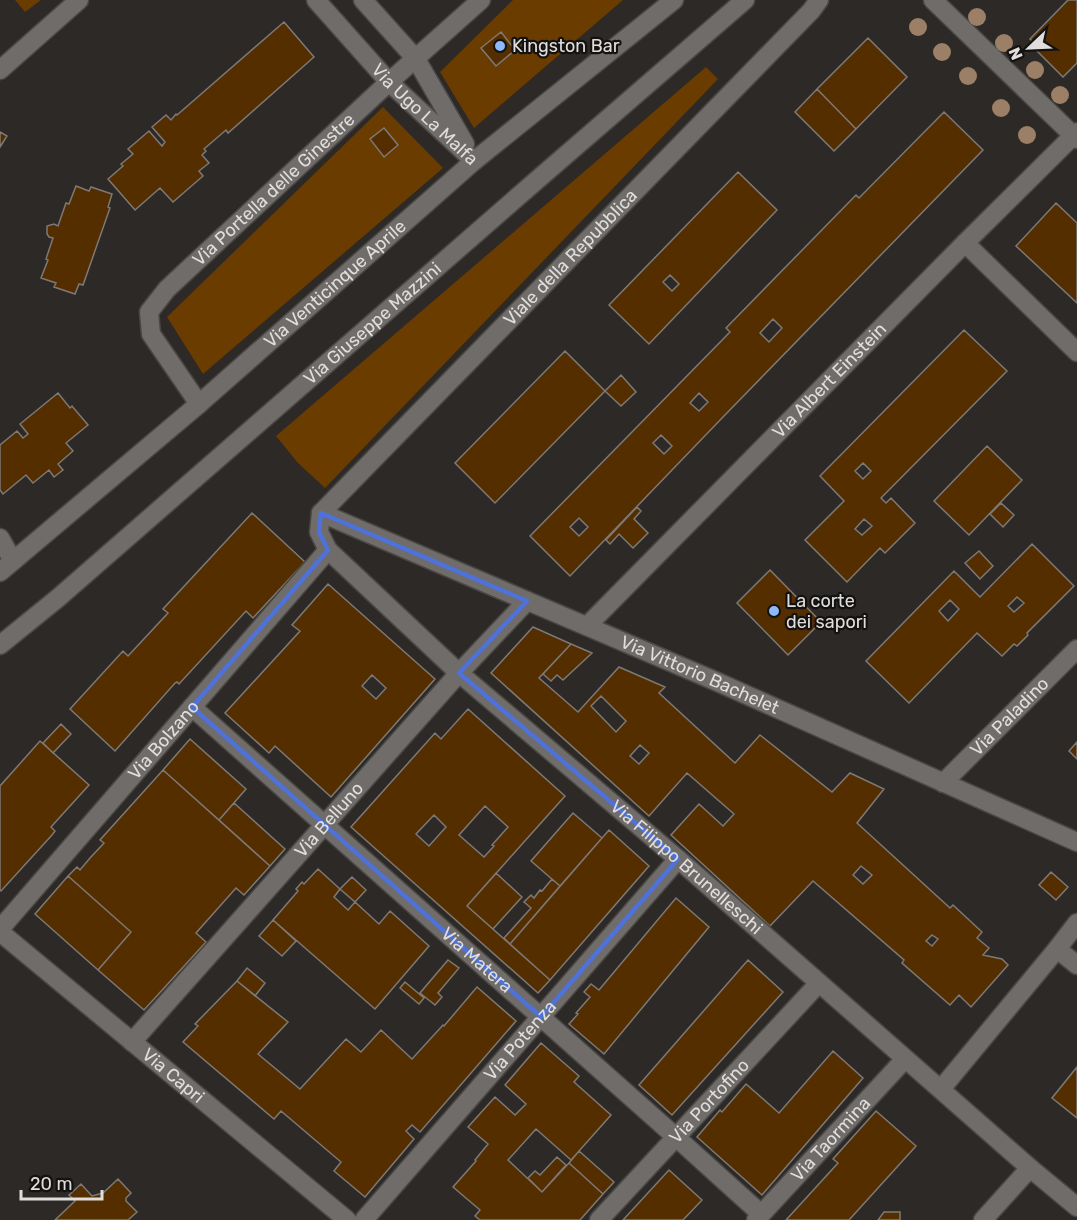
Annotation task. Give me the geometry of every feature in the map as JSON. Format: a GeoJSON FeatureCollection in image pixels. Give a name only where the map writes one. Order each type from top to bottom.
{"type":"FeatureCollection","features":[{"type":"Feature","properties":{"kind":"street"},"geometry":{"type":"LineString","coordinates":[[0,70],[79,0]]}},
{"type":"Feature","properties":{"kind":"street","name":"Via Ugo La Malfa"},"geometry":{"type":"LineString","coordinates":[[316,0],[389,82],[474,161]]}},
{"type":"Feature","properties":{"kind":"street","name":"Via Ugo La Malfa"},"geometry":{"type":"LineString","coordinates":[[363,0],[416,59],[474,161]]}},
{"type":"Feature","properties":{"kind":"street","name":"Via Portella delle Ginestre"},"geometry":{"type":"LineString","coordinates":[[200,404],[151,334],[149,312],[166,289],[481,0]]}},
{"type":"Feature","properties":{"kind":"street","name":"Via Venticinque Aprile"},"geometry":{"type":"LineString","coordinates":[[7,566],[200,404],[474,161],[674,0]]}},
{"type":"Feature","properties":{"kind":"street","name":"Via Giuseppe Mazzini"},"geometry":{"type":"LineString","coordinates":[[0,645],[58,598],[548,169],[745,0]]}},
{"type":"Feature","properties":{"kind":"street","name":"Viale della Repubblica"},"geometry":{"type":"LineString","coordinates":[[321,513],[819,0]]}},
{"type":"Feature","properties":{"kind":"street"},"geometry":{"type":"LineString","coordinates":[[933,0],[1076,136]]}},
{"type":"Feature","properties":{"kind":"street","name":"Via Albert Einstein"},"geometry":{"type":"LineString","coordinates":[[587,626],[965,243],[1076,136]]}},
{"type":"Feature","properties":{"kind":"street"},"geometry":{"type":"LineString","coordinates":[[965,243],[1077,352]]}},
{"type":"Feature","properties":{"kind":"street"},"geometry":{"type":"LineString","coordinates":[[321,513],[319,532],[328,550]]}},
{"type":"Feature","properties":{"kind":"street","name":"Via Vittorio Bachelet"},"geometry":{"type":"LineString","coordinates":[[321,513],[587,626],[1077,842]]}},
{"type":"Feature","properties":{"kind":"street"},"geometry":{"type":"LineString","coordinates":[[0,538],[7,566]]}},
{"type":"Feature","properties":{"kind":"street","name":"Via Filippo Brunelleschi"},"geometry":{"type":"LineString","coordinates":[[328,550],[459,673],[678,859],[1077,1208]]}},
{"type":"Feature","properties":{"kind":"street","name":"Via Bolzano"},"geometry":{"type":"LineString","coordinates":[[0,930],[328,550]]}},
{"type":"Feature","properties":{"kind":"street","name":"Via Belluno"},"geometry":{"type":"LineString","coordinates":[[132,1042],[459,673],[527,601]]}},
{"type":"Feature","properties":{"kind":"street","name":"Via Paladino"},"geometry":{"type":"LineString","coordinates":[[943,783],[1077,649]]}},
{"type":"Feature","properties":{"kind":"street","name":"Via Matera"},"geometry":{"type":"LineString","coordinates":[[192,707],[677,1138],[758,1217]]}},
{"type":"Feature","properties":{"kind":"street","name":"Via Potenza"},"geometry":{"type":"LineString","coordinates":[[364,1220],[678,859]]}},
{"type":"Feature","properties":{"kind":"street"},"geometry":{"type":"LineString","coordinates":[[941,1089],[1077,923]]}},
{"type":"Feature","properties":{"kind":"street","name":"Via Capri"},"geometry":{"type":"LineString","coordinates":[[0,930],[347,1220]]}},
{"type":"Feature","properties":{"kind":"street"},"geometry":{"type":"LineString","coordinates":[[1057,949],[1077,966]]}},
{"type":"Feature","properties":{"kind":"street","name":"Via Portofino"},"geometry":{"type":"LineString","coordinates":[[599,1220],[819,983]]}},
{"type":"Feature","properties":{"kind":"street","name":"Via Taormina"},"geometry":{"type":"LineString","coordinates":[[758,1217],[905,1059]]}},
{"type":"Feature","properties":{"kind":"street"},"geometry":{"type":"LineString","coordinates":[[983,1220],[1030,1168]]}},
{"type":"Feature","properties":{"kind":"highlighted area"},"geometry":{"type":"Polygon","coordinates":[[[321,513],[527,601],[459,673],[678,859],[541,1017],[192,707],[328,550],[319,532],[321,513]]]}},
{"type":"Feature","properties":{"kind":"shaded area"},"geometry":{"type":"Polygon","coordinates":[[[15,0],[41,0],[25,12],[15,0]]]}},
{"type":"Feature","properties":{"kind":"shaded area"},"geometry":{"type":"Polygon","coordinates":[[[513,0],[623,0],[474,128],[440,72],[513,0]]]}},
{"type":"Feature","properties":{"kind":"shaded area"},"geometry":{"type":"Polygon","coordinates":[[[706,67],[718,79],[325,488],[298,463],[276,436],[706,67]]]}},
{"type":"Feature","properties":{"kind":"shaded area"},"geometry":{"type":"Polygon","coordinates":[[[383,107],[443,168],[203,374],[167,317],[383,107]]]}},
{"type":"Feature","properties":{"kind":"building"},"geometry":{"type":"Polygon","coordinates":[[[1068,0],[1077,0],[1077,63],[1063,77],[1035,49],[1038,46],[1030,39],[1068,0]]]}},
{"type":"Feature","properties":{"kind":"building"},"geometry":{"type":"Polygon","coordinates":[[[284,22],[314,57],[228,133],[226,130],[204,149],[206,151],[202,155],[209,163],[199,171],[203,176],[173,202],[160,188],[135,210],[108,179],[133,154],[128,149],[149,131],[162,146],[165,142],[152,127],[166,115],[171,120],[284,22]]]}},
{"type":"Feature","properties":{"kind":"building","name":"Kingston Bar"},"geometry":{"type":"Polygon","coordinates":[[[501,32],[515,50],[496,66],[481,48],[501,32]]]}},
{"type":"Feature","properties":{"kind":"building"},"geometry":{"type":"Polygon","coordinates":[[[868,38],[907,77],[856,129],[817,89],[868,38]]]}},
{"type":"Feature","properties":{"kind":"building"},"geometry":{"type":"Polygon","coordinates":[[[817,89],[856,129],[834,151],[795,112],[817,89]]]}},
{"type":"Feature","properties":{"kind":"building"},"geometry":{"type":"Polygon","coordinates":[[[944,112],[983,150],[570,576],[530,536],[730,332],[726,328],[856,195],[859,198],[944,112]],[[773,319],[760,333],[769,342],[782,328],[773,319]],[[699,393],[690,403],[699,411],[708,402],[699,393]],[[661,435],[653,443],[664,454],[672,446],[661,435]],[[579,518],[570,527],[579,536],[588,527],[579,518]]]}},
{"type":"Feature","properties":{"kind":"building"},"geometry":{"type":"Polygon","coordinates":[[[384,128],[398,145],[384,157],[370,139],[384,128]]]}},
{"type":"Feature","properties":{"kind":"building"},"geometry":{"type":"Polygon","coordinates":[[[0,132],[7,136],[0,147],[0,132]]]}},
{"type":"Feature","properties":{"kind":"building"},"geometry":{"type":"Polygon","coordinates":[[[738,172],[777,210],[649,344],[609,305],[738,172]],[[670,275],[663,282],[672,291],[679,284],[670,275]]]}},
{"type":"Feature","properties":{"kind":"building"},"geometry":{"type":"Polygon","coordinates":[[[76,186],[89,191],[91,187],[112,194],[108,207],[110,208],[83,285],[79,284],[75,294],[54,287],[56,283],[41,278],[53,238],[47,234],[47,226],[54,224],[58,226],[66,203],[69,204],[76,186]]]}},
{"type":"Feature","properties":{"kind":"building"},"geometry":{"type":"Polygon","coordinates":[[[1056,203],[1077,223],[1077,303],[1016,246],[1056,203]]]}},
{"type":"Feature","properties":{"kind":"building"},"geometry":{"type":"Polygon","coordinates":[[[964,330],[1007,371],[881,498],[886,503],[891,498],[915,523],[885,553],[880,548],[847,582],[805,540],[844,501],[820,476],[964,330]],[[863,463],[855,471],[863,479],[871,471],[863,463]],[[864,519],[855,529],[862,535],[872,526],[864,519]]]}},
{"type":"Feature","properties":{"kind":"building"},"geometry":{"type":"Polygon","coordinates":[[[565,351],[605,391],[495,503],[455,463],[565,351]]]}},
{"type":"Feature","properties":{"kind":"building"},"geometry":{"type":"Polygon","coordinates":[[[621,375],[636,392],[621,406],[605,391],[621,375]]]}},
{"type":"Feature","properties":{"kind":"building"},"geometry":{"type":"Polygon","coordinates":[[[58,393],[88,425],[66,443],[73,451],[58,464],[63,470],[54,477],[49,470],[33,483],[26,475],[3,494],[0,490],[0,445],[17,431],[23,438],[28,434],[20,424],[58,393]]]}},
{"type":"Feature","properties":{"kind":"building"},"geometry":{"type":"Polygon","coordinates":[[[987,446],[1022,480],[969,535],[934,501],[987,446]]]}},
{"type":"Feature","properties":{"kind":"building"},"geometry":{"type":"Polygon","coordinates":[[[1001,503],[1014,515],[1003,527],[990,514],[1001,503]]]}},
{"type":"Feature","properties":{"kind":"building"},"geometry":{"type":"Polygon","coordinates":[[[637,507],[641,511],[634,519],[648,533],[633,548],[619,534],[610,544],[606,540],[637,507]]]}},
{"type":"Feature","properties":{"kind":"building"},"geometry":{"type":"Polygon","coordinates":[[[252,513],[305,562],[253,618],[246,611],[179,684],[175,683],[115,751],[70,709],[123,651],[128,656],[168,613],[163,609],[252,513]]]}},
{"type":"Feature","properties":{"kind":"building"},"geometry":{"type":"Polygon","coordinates":[[[1032,544],[1074,586],[1017,646],[1014,644],[1002,656],[977,633],[909,703],[866,661],[954,571],[980,597],[1032,544]],[[1017,597],[1008,606],[1014,612],[1024,603],[1017,597]],[[950,600],[939,611],[948,621],[959,609],[950,600]]]}},
{"type":"Feature","properties":{"kind":"building"},"geometry":{"type":"Polygon","coordinates":[[[979,551],[993,566],[980,579],[965,563],[979,551]]]}},
{"type":"Feature","properties":{"kind":"building"},"geometry":{"type":"Polygon","coordinates":[[[770,570],[821,622],[788,655],[737,603],[770,570]]]}},
{"type":"Feature","properties":{"kind":"building"},"geometry":{"type":"Polygon","coordinates":[[[328,584],[435,679],[331,797],[275,746],[269,753],[225,713],[300,631],[292,625],[328,584]],[[372,675],[362,686],[376,699],[386,688],[372,675]]]}},
{"type":"Feature","properties":{"kind":"building"},"geometry":{"type":"Polygon","coordinates":[[[533,627],[571,644],[539,678],[578,712],[619,667],[665,687],[659,693],[735,763],[760,735],[832,792],[850,773],[884,789],[857,823],[950,908],[953,905],[982,932],[977,938],[989,948],[983,955],[1002,959],[1008,965],[971,1007],[959,995],[950,1005],[902,963],[904,960],[813,881],[770,926],[671,835],[699,804],[723,826],[734,814],[687,773],[649,816],[491,673],[533,627]],[[601,696],[591,706],[616,732],[626,721],[601,696]],[[640,745],[630,756],[639,764],[649,753],[640,745]],[[861,866],[853,875],[863,884],[872,875],[861,866]],[[932,935],[926,941],[932,946],[938,939],[932,935]]]}},
{"type":"Feature","properties":{"kind":"building"},"geometry":{"type":"Polygon","coordinates":[[[571,644],[592,653],[563,680],[557,675],[551,681],[543,674],[571,644]]]}},
{"type":"Feature","properties":{"kind":"building"},"geometry":{"type":"Polygon","coordinates":[[[468,709],[565,796],[467,906],[550,980],[538,993],[351,827],[435,733],[441,739],[468,709]],[[485,806],[459,835],[484,857],[508,827],[485,806]],[[434,815],[416,834],[429,846],[446,827],[434,815]]]}},
{"type":"Feature","properties":{"kind":"building"},"geometry":{"type":"Polygon","coordinates":[[[61,724],[71,734],[53,753],[43,743],[61,724]]]}},
{"type":"Feature","properties":{"kind":"building"},"geometry":{"type":"Polygon","coordinates":[[[190,739],[246,789],[219,820],[163,770],[190,739]]]}},
{"type":"Feature","properties":{"kind":"building"},"geometry":{"type":"Polygon","coordinates":[[[40,741],[89,785],[51,827],[55,831],[52,835],[1,891],[0,786],[40,741]]]}},
{"type":"Feature","properties":{"kind":"building"},"geometry":{"type":"Polygon","coordinates":[[[1077,742],[1077,759],[1069,751],[1077,742]]]}},
{"type":"Feature","properties":{"kind":"building"},"geometry":{"type":"Polygon","coordinates":[[[163,770],[270,866],[244,895],[236,888],[196,933],[206,942],[144,1010],[98,970],[131,932],[68,876],[77,867],[80,870],[104,843],[100,840],[163,770]]]}},
{"type":"Feature","properties":{"kind":"building"},"geometry":{"type":"Polygon","coordinates":[[[234,803],[285,849],[270,866],[219,820],[234,803]]]}},
{"type":"Feature","properties":{"kind":"building"},"geometry":{"type":"Polygon","coordinates":[[[573,813],[602,838],[560,886],[531,861],[573,813]]]}},
{"type":"Feature","properties":{"kind":"building"},"geometry":{"type":"Polygon","coordinates":[[[609,830],[649,866],[550,980],[510,944],[609,830]]]}},
{"type":"Feature","properties":{"kind":"building"},"geometry":{"type":"Polygon","coordinates":[[[318,869],[340,889],[334,897],[348,910],[355,902],[379,924],[390,911],[429,946],[375,1009],[273,920],[298,891],[296,889],[302,882],[304,884],[318,869]]]}},
{"type":"Feature","properties":{"kind":"building"},"geometry":{"type":"Polygon","coordinates":[[[1051,872],[1068,887],[1056,900],[1039,885],[1051,872]]]}},
{"type":"Feature","properties":{"kind":"building"},"geometry":{"type":"Polygon","coordinates":[[[496,873],[522,897],[493,929],[467,906],[496,873]]]}},
{"type":"Feature","properties":{"kind":"building"},"geometry":{"type":"Polygon","coordinates":[[[68,876],[131,932],[98,970],[35,914],[68,876]]]}},
{"type":"Feature","properties":{"kind":"building"},"geometry":{"type":"Polygon","coordinates":[[[352,877],[366,890],[355,902],[340,889],[352,877]]]}},
{"type":"Feature","properties":{"kind":"building"},"geometry":{"type":"Polygon","coordinates":[[[552,879],[560,886],[510,944],[504,938],[531,908],[524,902],[531,895],[534,898],[552,879]]]}},
{"type":"Feature","properties":{"kind":"building"},"geometry":{"type":"Polygon","coordinates":[[[676,898],[709,927],[604,1054],[569,1024],[590,997],[584,992],[591,984],[599,990],[676,898]]]}},
{"type":"Feature","properties":{"kind":"building"},"geometry":{"type":"Polygon","coordinates":[[[273,920],[296,941],[282,956],[259,936],[273,920]]]}},
{"type":"Feature","properties":{"kind":"building"},"geometry":{"type":"Polygon","coordinates":[[[448,960],[459,968],[438,993],[442,997],[435,1005],[420,993],[448,960]]]}},
{"type":"Feature","properties":{"kind":"building"},"geometry":{"type":"Polygon","coordinates":[[[748,960],[783,992],[672,1115],[639,1085],[748,960]]]}},
{"type":"Feature","properties":{"kind":"building"},"geometry":{"type":"Polygon","coordinates":[[[247,968],[265,983],[255,996],[237,981],[247,968]]]}},
{"type":"Feature","properties":{"kind":"building"},"geometry":{"type":"Polygon","coordinates":[[[237,981],[288,1022],[258,1054],[300,1089],[346,1039],[361,1052],[381,1030],[412,1059],[477,987],[516,1021],[420,1132],[412,1125],[406,1131],[414,1139],[365,1197],[334,1171],[341,1162],[281,1111],[274,1119],[183,1042],[198,1026],[195,1024],[237,981]]]}},
{"type":"Feature","properties":{"kind":"building"},"geometry":{"type":"Polygon","coordinates":[[[405,982],[424,998],[419,1004],[400,988],[405,982]]]}},
{"type":"Feature","properties":{"kind":"building"},"geometry":{"type":"Polygon","coordinates":[[[541,1043],[579,1076],[574,1082],[611,1115],[571,1160],[536,1129],[508,1160],[542,1192],[569,1163],[603,1194],[580,1220],[480,1220],[475,1216],[480,1210],[453,1187],[488,1144],[468,1127],[495,1097],[515,1115],[526,1104],[505,1085],[541,1043]]]}},
{"type":"Feature","properties":{"kind":"building"},"geometry":{"type":"Polygon","coordinates":[[[833,1051],[863,1078],[762,1195],[697,1137],[746,1084],[779,1113],[833,1051]]]}},
{"type":"Feature","properties":{"kind":"building"},"geometry":{"type":"Polygon","coordinates":[[[1077,1067],[1077,1118],[1052,1098],[1077,1067]]]}},
{"type":"Feature","properties":{"kind":"building"},"geometry":{"type":"Polygon","coordinates":[[[876,1111],[916,1146],[849,1220],[786,1220],[838,1163],[833,1159],[876,1111]]]}},
{"type":"Feature","properties":{"kind":"building"},"geometry":{"type":"Polygon","coordinates":[[[579,1151],[614,1182],[603,1194],[569,1163],[579,1151]]]}},
{"type":"Feature","properties":{"kind":"building"},"geometry":{"type":"Polygon","coordinates":[[[557,1157],[566,1165],[542,1192],[528,1178],[535,1171],[540,1175],[557,1157]]]}},
{"type":"Feature","properties":{"kind":"building"},"geometry":{"type":"Polygon","coordinates":[[[669,1170],[702,1200],[683,1220],[623,1220],[669,1170]]]}},
{"type":"Feature","properties":{"kind":"building"},"geometry":{"type":"Polygon","coordinates":[[[118,1179],[131,1193],[126,1201],[137,1212],[128,1220],[55,1220],[75,1201],[69,1195],[81,1184],[92,1196],[103,1193],[118,1179]]]}},
{"type":"Feature","properties":{"kind":"building"},"geometry":{"type":"Polygon","coordinates":[[[884,1212],[900,1212],[900,1220],[878,1220],[884,1212]]]}},
{"type":"Feature","properties":{"kind":"place","name":"Kingston Bar"},"geometry":{"type":"Point","coordinates":[500,46]}},
{"type":"Feature","properties":{"kind":"place","name":"La corte dei sapori"},"geometry":{"type":"Point","coordinates":[774,611]}}]}
